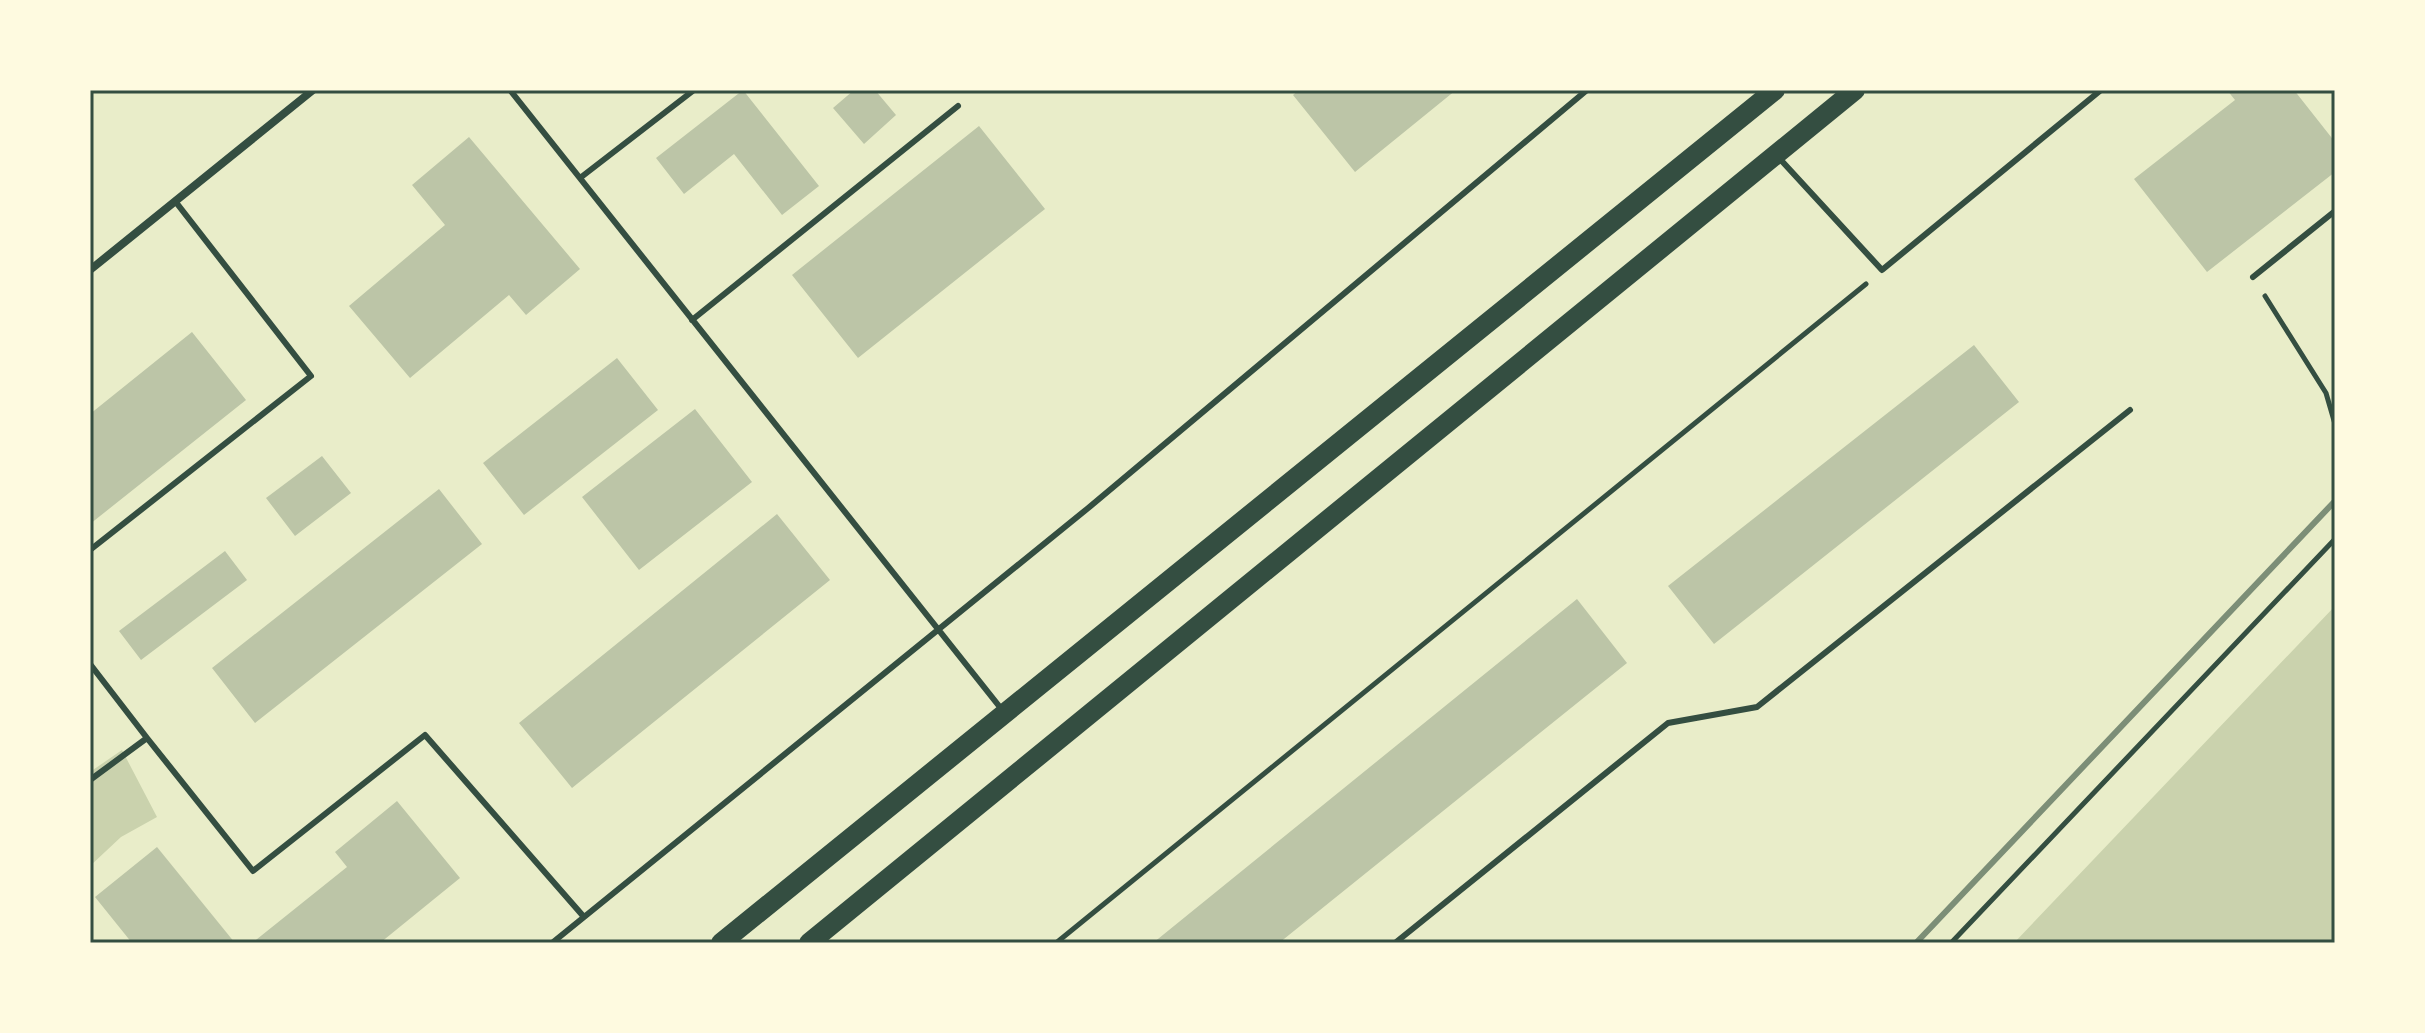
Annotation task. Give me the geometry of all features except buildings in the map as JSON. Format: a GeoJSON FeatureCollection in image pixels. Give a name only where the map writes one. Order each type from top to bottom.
{"type":"FeatureCollection","features":[{"type":"Feature","properties":{"kind":"main road"},"geometry":{"type":"LineString","coordinates":[[721,943],[1775,90]]}},
{"type":"Feature","properties":{"kind":"main road"},"geometry":{"type":"LineString","coordinates":[[809,943],[1855,90]]}},
{"type":"Feature","properties":{"kind":"street"},"geometry":{"type":"LineString","coordinates":[[90,270],[313,90]]}},
{"type":"Feature","properties":{"kind":"lane"},"geometry":{"type":"LineString","coordinates":[[510,90],[1005,714]]}},
{"type":"Feature","properties":{"kind":"lane"},"geometry":{"type":"LineString","coordinates":[[580,178],[694,90]]}},
{"type":"Feature","properties":{"kind":"lane"},"geometry":{"type":"LineString","coordinates":[[552,943],[1087,509],[1587,90]]}},
{"type":"Feature","properties":{"kind":"lane"},"geometry":{"type":"LineString","coordinates":[[1776,155],[1882,270],[2101,90]]}},
{"type":"Feature","properties":{"kind":"lane"},"geometry":{"type":"LineString","coordinates":[[692,320],[958,106]]}},
{"type":"Feature","properties":{"kind":"lane"},"geometry":{"type":"LineString","coordinates":[[90,550],[311,376],[175,201]]}},
{"type":"Feature","properties":{"kind":"lane"},"geometry":{"type":"LineString","coordinates":[[2253,277],[2335,211]]}},
{"type":"Feature","properties":{"kind":"lane"},"geometry":{"type":"LineString","coordinates":[[1395,943],[1668,723],[1757,707],[2130,410]]}},
{"type":"Feature","properties":{"kind":"lane"},"geometry":{"type":"LineString","coordinates":[[90,664],[253,871],[425,735],[584,917]]}},
{"type":"Feature","properties":{"kind":"lane"},"geometry":{"type":"LineString","coordinates":[[90,780],[147,738]]}},
{"type":"Feature","properties":{"kind":"path"},"geometry":{"type":"LineString","coordinates":[[1056,943],[1882,270]]}},
{"type":"Feature","properties":{"kind":"path"},"geometry":{"type":"LineString","coordinates":[[2253,277],[2326,393],[2335,424]]}},
{"type":"Feature","properties":{"kind":"path"},"geometry":{"type":"LineString","coordinates":[[1951,943],[2335,539]]}},
{"type":"Feature","properties":{"kind":"green space"},"geometry":{"type":"Polygon","coordinates":[[[2335,606],[2335,943],[2014,943],[2335,606]]]}},
{"type":"Feature","properties":{"kind":"green space"},"geometry":{"type":"Polygon","coordinates":[[[122,750],[157,817],[121,837],[90,866],[90,772],[122,750]]]}},
{"type":"Feature","properties":{"kind":"railway"},"geometry":{"type":"LineString","coordinates":[[1916,943],[2335,501]]}}]}
